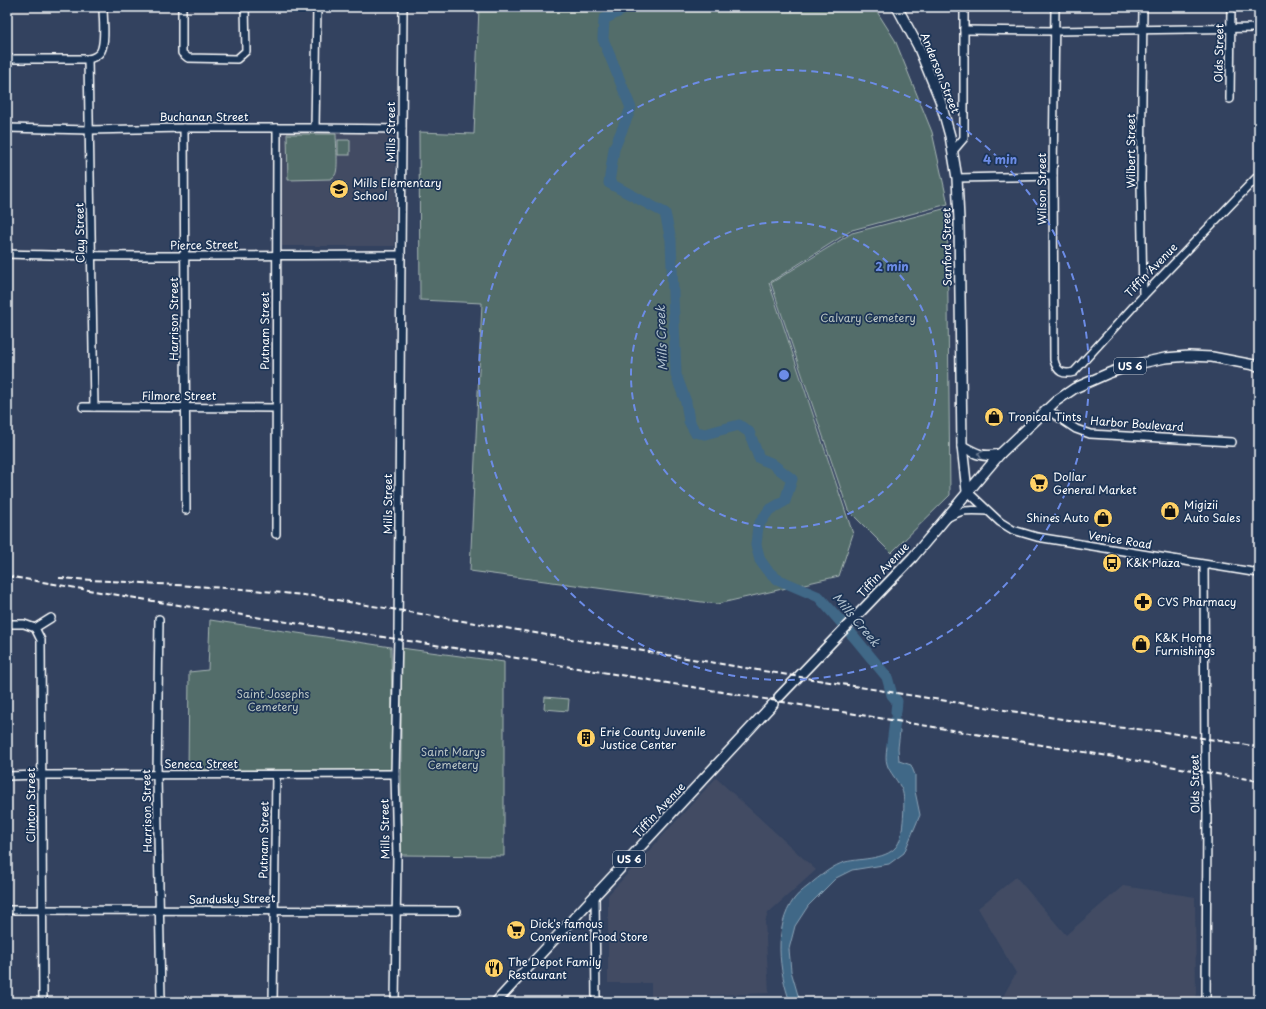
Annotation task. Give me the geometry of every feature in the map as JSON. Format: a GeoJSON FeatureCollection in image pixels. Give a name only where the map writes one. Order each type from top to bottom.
{"type":"FeatureCollection","features":[{"type":"Feature","properties":{"kind":"main road","name":"Anderson Street"},"geometry":{"type":"LineString","coordinates":[[897,7],[918,46],[940,100],[953,150]]}},
{"type":"Feature","properties":{"kind":"main road","name":"Sanford Street"},"geometry":{"type":"LineString","coordinates":[[953,150],[957,178],[959,220],[962,446],[967,491]]}},
{"type":"Feature","properties":{"kind":"main road","name":"US 6"},"geometry":{"type":"LineString","coordinates":[[967,491],[1000,454],[1046,409],[1076,388],[1091,380],[1132,365],[1165,358],[1188,356],[1212,357],[1259,366]]}},
{"type":"Feature","properties":{"kind":"main road"},"geometry":{"type":"LineString","coordinates":[[962,446],[983,456],[1000,454]]}},
{"type":"Feature","properties":{"kind":"main road","name":"Tiffin Avenue"},"geometry":{"type":"LineString","coordinates":[[496,1002],[776,700],[913,556],[967,491]]}},
{"type":"Feature","properties":{"kind":"street"},"geometry":{"type":"LineString","coordinates":[[7,59],[94,58],[100,52],[103,40],[103,7]]}},
{"type":"Feature","properties":{"kind":"street"},"geometry":{"type":"LineString","coordinates":[[182,7],[182,53],[188,58],[236,59],[246,51],[245,7]]}},
{"type":"Feature","properties":{"kind":"street"},"geometry":{"type":"LineString","coordinates":[[315,128],[317,7]]}},
{"type":"Feature","properties":{"kind":"street","name":"Mills Street"},"geometry":{"type":"LineString","coordinates":[[395,1002],[397,857],[395,774],[398,635],[402,7]]}},
{"type":"Feature","properties":{"kind":"street"},"geometry":{"type":"LineString","coordinates":[[953,150],[964,138],[964,7]]}},
{"type":"Feature","properties":{"kind":"street","name":"Wilson Street"},"geometry":{"type":"LineString","coordinates":[[1054,7],[1054,360],[1055,366],[1058,370]]}},
{"type":"Feature","properties":{"kind":"street","name":"Wilbert Street"},"geometry":{"type":"LineString","coordinates":[[1143,7],[1141,184],[1144,296]]}},
{"type":"Feature","properties":{"kind":"street","name":"Olds Street"},"geometry":{"type":"LineString","coordinates":[[1230,99],[1231,7]]}},
{"type":"Feature","properties":{"kind":"street"},"geometry":{"type":"LineString","coordinates":[[964,30],[1055,31],[1259,28]]}},
{"type":"Feature","properties":{"kind":"street","name":"Clay Street"},"geometry":{"type":"LineString","coordinates":[[88,59],[94,407]]}},
{"type":"Feature","properties":{"kind":"street","name":"Buchanan Street"},"geometry":{"type":"LineString","coordinates":[[7,128],[89,130],[184,128],[402,129]]}},
{"type":"Feature","properties":{"kind":"street","name":"Harrison Street"},"geometry":{"type":"LineString","coordinates":[[184,128],[186,510]]}},
{"type":"Feature","properties":{"kind":"street","name":"Putnam Street"},"geometry":{"type":"LineString","coordinates":[[276,534],[277,128]]}},
{"type":"Feature","properties":{"kind":"street","name":"Tiffin Avenue"},"geometry":{"type":"LineString","coordinates":[[1058,370],[1068,374],[1074,372],[1259,175]]}},
{"type":"Feature","properties":{"kind":"street"},"geometry":{"type":"LineString","coordinates":[[957,178],[1053,176]]}},
{"type":"Feature","properties":{"kind":"street","name":"Pierce Street"},"geometry":{"type":"LineString","coordinates":[[7,254],[91,257],[401,255]]}},
{"type":"Feature","properties":{"kind":"street","name":"Filmore Street"},"geometry":{"type":"LineString","coordinates":[[83,407],[276,408]]}},
{"type":"Feature","properties":{"kind":"street","name":"Harbor Boulevard"},"geometry":{"type":"LineString","coordinates":[[1046,409],[1076,429],[1090,434],[1232,442]]}},
{"type":"Feature","properties":{"kind":"street","name":"Venice Road"},"geometry":{"type":"LineString","coordinates":[[967,491],[986,511],[1000,522],[1013,530],[1037,537],[1259,573]]}},
{"type":"Feature","properties":{"kind":"street"},"geometry":{"type":"LineString","coordinates":[[943,519],[961,511],[986,511]]}},
{"type":"Feature","properties":{"kind":"street","name":"Olds Street"},"geometry":{"type":"LineString","coordinates":[[1204,565],[1205,772],[1207,810],[1206,1002]]}},
{"type":"Feature","properties":{"kind":"street"},"geometry":{"type":"LineString","coordinates":[[7,624],[24,624],[35,628],[51,618]]}},
{"type":"Feature","properties":{"kind":"street","name":"Harrison Street"},"geometry":{"type":"LineString","coordinates":[[159,619],[157,775],[161,911],[161,1002]]}},
{"type":"Feature","properties":{"kind":"street","name":"Clinton Street"},"geometry":{"type":"LineString","coordinates":[[35,628],[41,640],[43,1002]]}},
{"type":"Feature","properties":{"kind":"street","name":"Seneca Street"},"geometry":{"type":"LineString","coordinates":[[7,776],[395,774]]}},
{"type":"Feature","properties":{"kind":"street","name":"Putnam Street"},"geometry":{"type":"LineString","coordinates":[[273,1002],[276,775]]}},
{"type":"Feature","properties":{"kind":"street"},"geometry":{"type":"LineString","coordinates":[[595,895],[596,1002]]}},
{"type":"Feature","properties":{"kind":"street","name":"Sandusky Street"},"geometry":{"type":"LineString","coordinates":[[7,910],[457,912]]}},
{"type":"Feature","properties":{"kind":"shaded area","name":"Mills Elementary School"},"geometry":{"type":"Polygon","coordinates":[[[282,132],[395,132],[395,246],[282,246],[282,132]]]}},
{"type":"Feature","properties":{"kind":"shaded area"},"geometry":{"type":"Polygon","coordinates":[[[890,728],[900,731],[898,748],[899,761],[911,765],[915,775],[915,791],[920,815],[904,853],[889,864],[852,870],[836,878],[808,906],[795,926],[789,949],[791,971],[800,1002],[790,1002],[783,977],[780,950],[783,923],[787,910],[794,899],[798,894],[833,867],[845,862],[882,856],[894,849],[900,840],[903,826],[904,801],[902,790],[886,761],[886,751],[890,728]]]}},
{"type":"Feature","properties":{"kind":"shaded area"},"geometry":{"type":"Polygon","coordinates":[[[716,778],[816,870],[768,913],[765,922],[769,993],[690,996],[689,1002],[651,1002],[651,983],[608,983],[608,895],[716,778]]]}},
{"type":"Feature","properties":{"kind":"shaded area"},"geometry":{"type":"Polygon","coordinates":[[[1016,877],[1066,935],[1123,886],[1195,897],[1196,1002],[1000,1002],[1016,973],[978,908],[1016,877]]]}},
{"type":"Feature","properties":{"kind":"green space"},"geometry":{"type":"Polygon","coordinates":[[[479,7],[682,10],[682,7],[874,7],[895,40],[932,132],[948,204],[852,230],[769,283],[853,534],[839,576],[717,604],[470,571],[482,303],[420,300],[419,132],[474,134],[479,7]]]}},
{"type":"Feature","properties":{"kind":"green space"},"geometry":{"type":"Polygon","coordinates":[[[287,134],[336,134],[337,168],[334,176],[330,179],[288,180],[287,134]]]}},
{"type":"Feature","properties":{"kind":"green space"},"geometry":{"type":"Polygon","coordinates":[[[338,140],[350,140],[350,155],[338,155],[338,140]]]}},
{"type":"Feature","properties":{"kind":"green space","name":"Calvary Cemetery"},"geometry":{"type":"Polygon","coordinates":[[[947,208],[950,495],[891,553],[848,510],[771,283],[852,233],[947,208]]]}},
{"type":"Feature","properties":{"kind":"green space","name":"Saint Josephs Cemetery"},"geometry":{"type":"Polygon","coordinates":[[[210,620],[391,647],[393,770],[188,772],[189,672],[208,670],[210,620]]]}},
{"type":"Feature","properties":{"kind":"green space","name":"Saint Marys Cemetery"},"geometry":{"type":"Polygon","coordinates":[[[401,648],[504,662],[504,856],[401,855],[401,648]]]}},
{"type":"Feature","properties":{"kind":"green space"},"geometry":{"type":"Polygon","coordinates":[[[545,697],[569,699],[568,711],[544,709],[545,697]]]}},
{"type":"Feature","properties":{"kind":"waterway","name":"Mills Creek"},"geometry":{"type":"LineString","coordinates":[[628,7],[604,19],[603,39],[631,108],[614,149],[609,183],[665,213],[671,240],[676,375],[686,402],[689,421],[695,432],[705,434],[739,425],[749,432],[759,458],[771,463],[792,479],[785,501],[769,510],[758,526],[756,545],[760,560],[767,570],[777,579],[819,597],[887,677],[892,695],[897,701],[896,712]]}},
{"type":"Feature","properties":{"kind":"waterway","name":"Mills Creek"},"geometry":{"type":"LineString","coordinates":[[892,744],[895,721]]}},
{"type":"Feature","properties":{"kind":"railway"},"geometry":{"type":"LineString","coordinates":[[7,576],[153,601],[505,656],[1259,781]]}},
{"type":"Feature","properties":{"kind":"railway"},"geometry":{"type":"LineString","coordinates":[[59,578],[243,589],[313,596],[896,693],[1113,727],[1158,731],[1259,747]]}},
{"type":"Feature","properties":{"kind":"place","name":"Mills Elementary School"},"geometry":{"type":"Point","coordinates":[339,189]}},
{"type":"Feature","properties":{"kind":"place","name":"Tropical Tints"},"geometry":{"type":"Point","coordinates":[994,417]}},
{"type":"Feature","properties":{"kind":"place","name":"Dollar General Market"},"geometry":{"type":"Point","coordinates":[1039,483]}},
{"type":"Feature","properties":{"kind":"place","name":"Migizii Auto Sales"},"geometry":{"type":"Point","coordinates":[1170,511]}},
{"type":"Feature","properties":{"kind":"place","name":"Shines Auto"},"geometry":{"type":"Point","coordinates":[1103,518]}},
{"type":"Feature","properties":{"kind":"place","name":"K&K Plaza"},"geometry":{"type":"Point","coordinates":[1112,563]}},
{"type":"Feature","properties":{"kind":"place","name":"CVS Pharmacy"},"geometry":{"type":"Point","coordinates":[1143,602]}},
{"type":"Feature","properties":{"kind":"place","name":"K&K Home Furnishings"},"geometry":{"type":"Point","coordinates":[1141,644]}},
{"type":"Feature","properties":{"kind":"place","name":"Erie County Juvenile Justice Center"},"geometry":{"type":"Point","coordinates":[586,738]}},
{"type":"Feature","properties":{"kind":"place","name":"Dick's famous Convenient Food Store"},"geometry":{"type":"Point","coordinates":[516,930]}},
{"type":"Feature","properties":{"kind":"place","name":"The Depot Family Restaurant"},"geometry":{"type":"Point","coordinates":[494,968]}}]}
